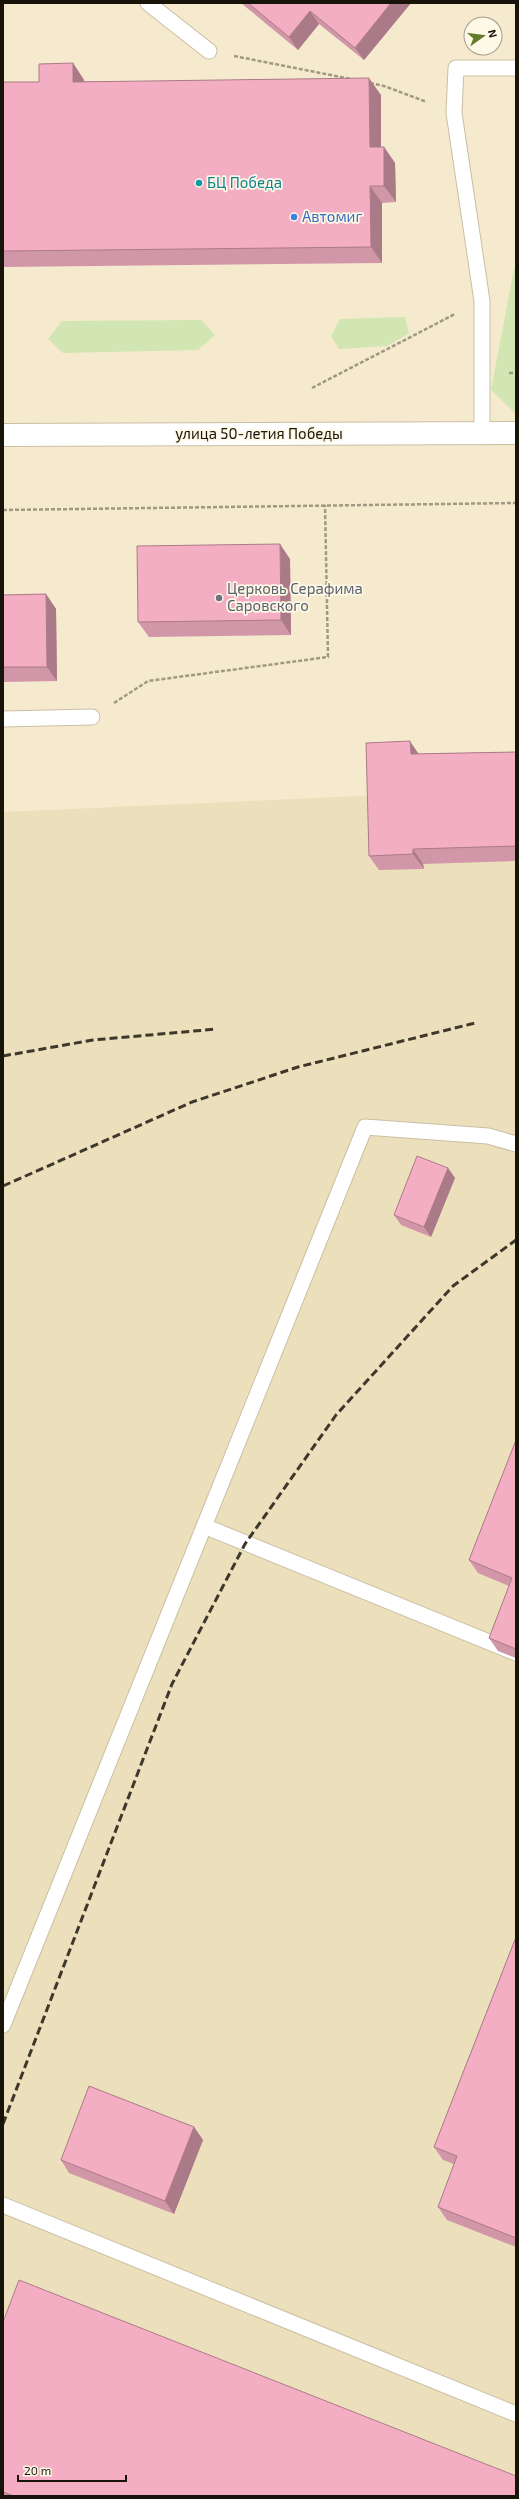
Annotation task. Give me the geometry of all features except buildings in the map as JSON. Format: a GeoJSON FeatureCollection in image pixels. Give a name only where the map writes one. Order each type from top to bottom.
{"type":"FeatureCollection","features":[{"type":"Feature","properties":{"kind":"street","name":"улица 50-летия Победы"},"geometry":{"type":"LineString","coordinates":[[3,436],[516,433]]}},
{"type":"Feature","properties":{"kind":"lane"},"geometry":{"type":"LineString","coordinates":[[148,3],[209,51]]}},
{"type":"Feature","properties":{"kind":"lane"},"geometry":{"type":"LineString","coordinates":[[482,433],[482,301],[454,113],[456,68],[516,68]]}},
{"type":"Feature","properties":{"kind":"lane"},"geometry":{"type":"LineString","coordinates":[[3,719],[92,717]]}},
{"type":"Feature","properties":{"kind":"lane"},"geometry":{"type":"LineString","coordinates":[[3,2025],[365,1127],[488,1136],[516,1144]]}},
{"type":"Feature","properties":{"kind":"lane"},"geometry":{"type":"LineString","coordinates":[[204,1526],[516,1653]]}},
{"type":"Feature","properties":{"kind":"lane"},"geometry":{"type":"LineString","coordinates":[[3,2205],[516,2414]]}},
{"type":"Feature","properties":{"kind":"path"},"geometry":{"type":"LineString","coordinates":[[209,51],[354,80]]}},
{"type":"Feature","properties":{"kind":"path"},"geometry":{"type":"LineString","coordinates":[[369,83],[384,86],[454,113]]}},
{"type":"Feature","properties":{"kind":"path"},"geometry":{"type":"LineString","coordinates":[[312,388],[482,301]]}},
{"type":"Feature","properties":{"kind":"path"},"geometry":{"type":"LineString","coordinates":[[3,510],[325,505],[516,504]]}},
{"type":"Feature","properties":{"kind":"path"},"geometry":{"type":"LineString","coordinates":[[92,717],[148,681],[328,657],[325,505]]}},
{"type":"Feature","properties":{"kind":"shaded area"},"geometry":{"type":"Polygon","coordinates":[[[516,789],[516,2496],[3,2496],[3,812],[516,789]]]}},
{"type":"Feature","properties":{"kind":"green space"},"geometry":{"type":"Polygon","coordinates":[[[516,268],[516,414],[491,390],[514,269],[516,268]]]}},
{"type":"Feature","properties":{"kind":"green space"},"geometry":{"type":"Polygon","coordinates":[[[405,317],[409,333],[387,346],[339,349],[331,336],[340,319],[405,317]]]}},
{"type":"Feature","properties":{"kind":"green space"},"geometry":{"type":"Polygon","coordinates":[[[201,320],[215,335],[198,350],[63,353],[48,339],[62,321],[201,320]]]}},
{"type":"Feature","properties":{"kind":"railway"},"geometry":{"type":"LineString","coordinates":[[3,1186],[192,1102],[298,1067],[475,1023]]}},
{"type":"Feature","properties":{"kind":"railway"},"geometry":{"type":"LineString","coordinates":[[3,1056],[93,1040],[217,1029]]}},
{"type":"Feature","properties":{"kind":"railway"},"geometry":{"type":"LineString","coordinates":[[3,2124],[172,1684],[245,1544],[336,1415],[453,1286],[516,1240]]}},
{"type":"Feature","properties":{"kind":"place","name":"БЦ Победа"},"geometry":{"type":"Point","coordinates":[199,183]}},
{"type":"Feature","properties":{"kind":"place","name":"Автомиг"},"geometry":{"type":"Point","coordinates":[294,217]}},
{"type":"Feature","properties":{"kind":"place","name":"Церковь Серафима Саровского"},"geometry":{"type":"Point","coordinates":[219,598]}}]}
